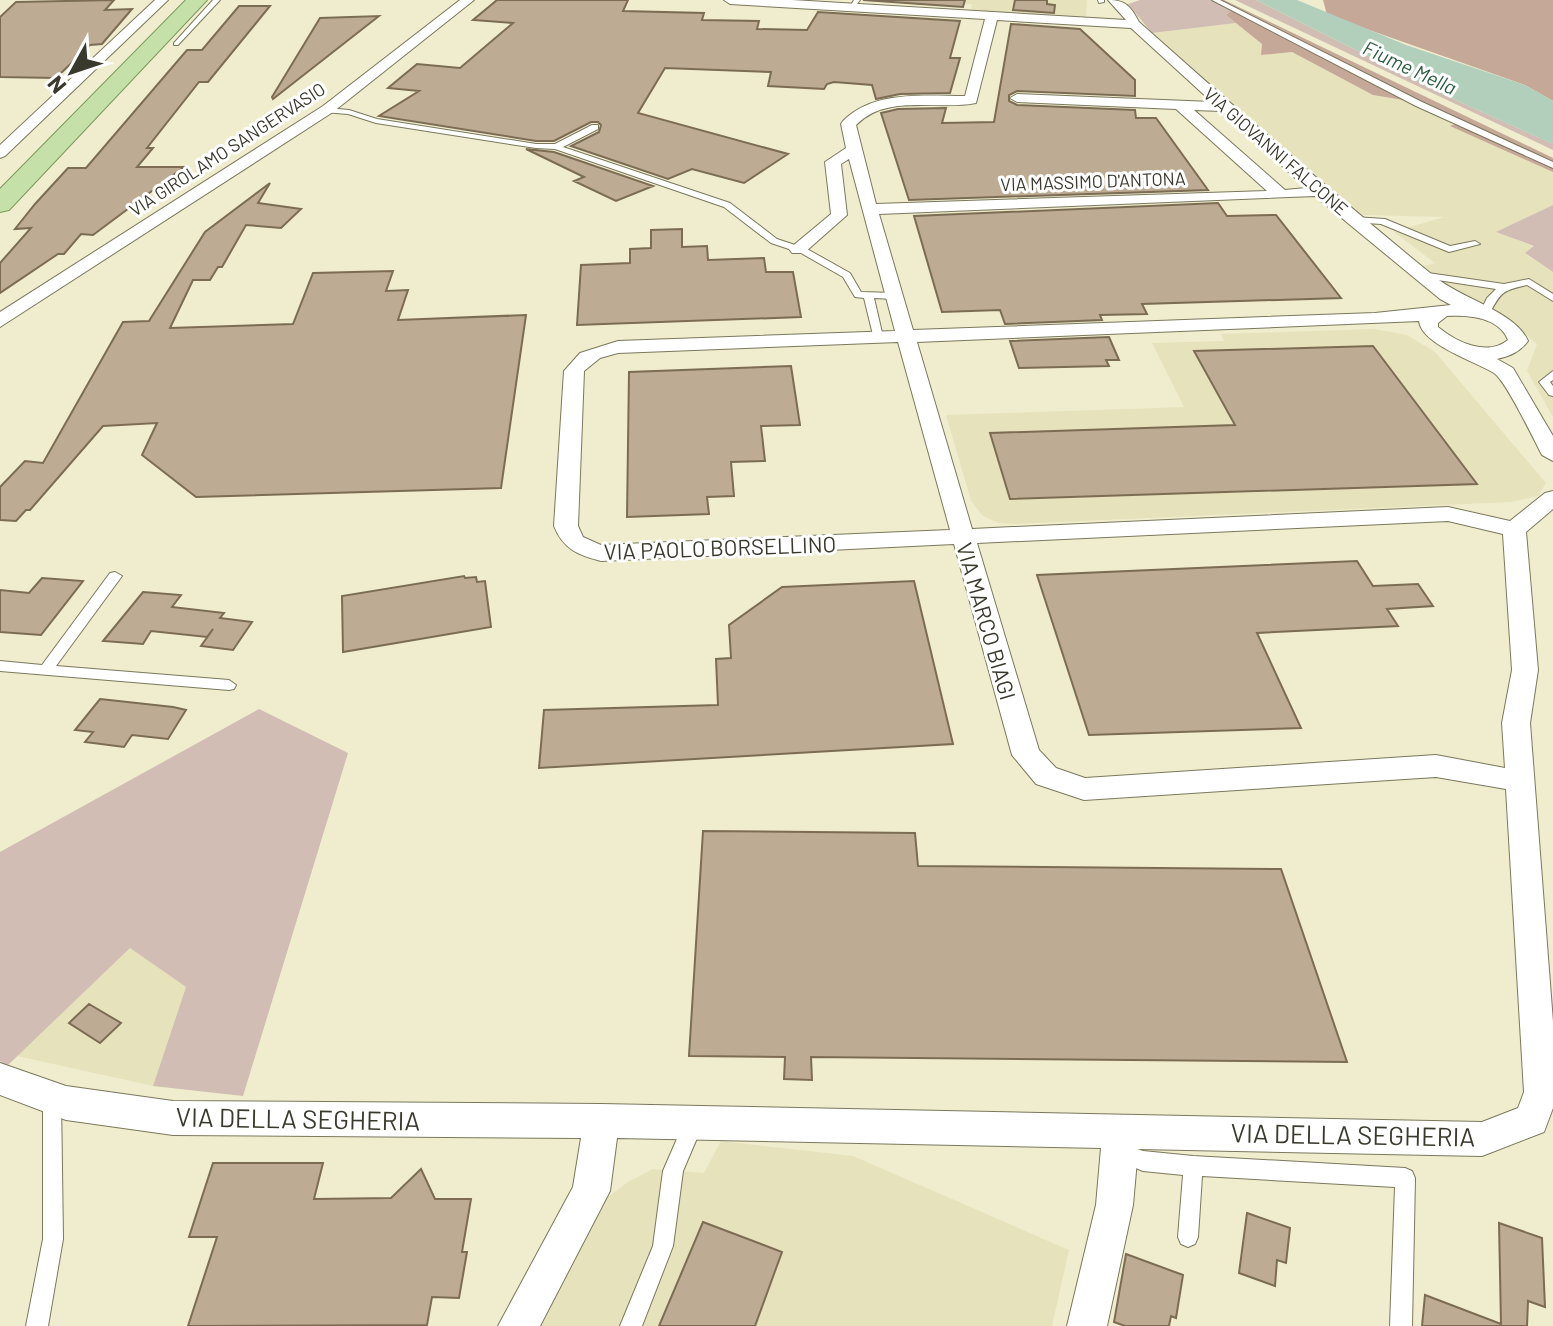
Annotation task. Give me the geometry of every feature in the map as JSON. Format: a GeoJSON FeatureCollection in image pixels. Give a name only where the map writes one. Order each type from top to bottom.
{"type":"FeatureCollection","features":[{"type":"Feature","properties":{"kind":"main road"},"geometry":{"type":"LineString","coordinates":[[0,182],[181,0]]}},
{"type":"Feature","properties":{"kind":"main road"},"geometry":{"type":"LineString","coordinates":[[0,204],[178,34],[197,0]]}},
{"type":"Feature","properties":{"kind":"street"},"geometry":{"type":"LineString","coordinates":[[0,153],[162,0]]}},
{"type":"Feature","properties":{"kind":"street","name":"VIA GIROLAMO SANGERVASIO"},"geometry":{"type":"LineString","coordinates":[[0,321],[326,110],[468,0]]}},
{"type":"Feature","properties":{"kind":"street"},"geometry":{"type":"LineString","coordinates":[[730,0],[855,4],[992,15],[1099,19],[1134,24]]}},
{"type":"Feature","properties":{"kind":"street","name":"VIA GIOVANNI FALCONE"},"geometry":{"type":"LineString","coordinates":[[1105,1],[1127,10],[1134,24],[1225,107],[1319,191],[1421,275],[1441,307]]}},
{"type":"Feature","properties":{"kind":"street","name":"VIA MARCO BIAGI"},"geometry":{"type":"LineString","coordinates":[[992,15],[971,100],[888,103],[855,113],[848,124],[869,209],[1026,755],[1046,776],[1084,789],[1436,766],[1519,781]]}},
{"type":"Feature","properties":{"kind":"street"},"geometry":{"type":"LineString","coordinates":[[1017,98],[1225,107]]}},
{"type":"Feature","properties":{"kind":"street"},"geometry":{"type":"LineString","coordinates":[[1178,103],[1281,195]]}},
{"type":"Feature","properties":{"kind":"street"},"geometry":{"type":"LineString","coordinates":[[49,107],[75,107]]}},
{"type":"Feature","properties":{"kind":"street"},"geometry":{"type":"LineString","coordinates":[[0,129],[25,129]]}},
{"type":"Feature","properties":{"kind":"street"},"geometry":{"type":"LineString","coordinates":[[798,249],[839,215],[833,162],[855,150]]}},
{"type":"Feature","properties":{"kind":"street","name":"VIA MASSIMO D'ANTONA"},"geometry":{"type":"LineString","coordinates":[[869,209],[1281,195],[1319,191]]}},
{"type":"Feature","properties":{"kind":"street"},"geometry":{"type":"LineString","coordinates":[[1506,372],[1513,347],[1518,341],[1509,325],[1482,313],[1441,307],[1428,321],[1429,329],[1436,337],[1506,372],[1553,455]]}},
{"type":"Feature","properties":{"kind":"street","name":"VIA PAOLO BORSELLINO"},"geometry":{"type":"LineString","coordinates":[[1441,307],[1375,319],[618,347],[593,352],[574,371],[566,526],[570,539],[581,549],[601,553],[1448,514],[1514,530]]}},
{"type":"Feature","properties":{"kind":"street","name":"VIA PAOLO BORSELLINO"},"geometry":{"type":"LineString","coordinates":[[1375,319],[1436,337]]}},
{"type":"Feature","properties":{"kind":"street"},"geometry":{"type":"LineString","coordinates":[[1467,350],[1494,353],[1513,347]]}},
{"type":"Feature","properties":{"kind":"street"},"geometry":{"type":"LineString","coordinates":[[1519,781],[1516,723],[1525,670],[1514,530],[1547,508]]}},
{"type":"Feature","properties":{"kind":"street","name":"VIA DELLA SEGHERIA"},"geometry":{"type":"LineString","coordinates":[[0,1079],[66,1103],[173,1118],[601,1121],[1120,1141],[1482,1139],[1531,1120],[1541,1092],[1519,781]]}},
{"type":"Feature","properties":{"kind":"street"},"geometry":{"type":"LineString","coordinates":[[518,1326],[591,1191],[601,1121]]}},
{"type":"Feature","properties":{"kind":"street"},"geometry":{"type":"LineString","coordinates":[[1087,1326],[1116,1199],[1120,1141]]}},
{"type":"Feature","properties":{"kind":"lane"},"geometry":{"type":"LineString","coordinates":[[178,34],[217,0]]}},
{"type":"Feature","properties":{"kind":"lane"},"geometry":{"type":"LineString","coordinates":[[1215,0],[1419,104],[1553,165]]}},
{"type":"Feature","properties":{"kind":"lane"},"geometry":{"type":"LineString","coordinates":[[326,110],[434,131],[556,147],[727,205],[774,241],[798,249],[847,275],[858,295],[894,296]]}},
{"type":"Feature","properties":{"kind":"lane"},"geometry":{"type":"LineString","coordinates":[[556,147],[595,127]]}},
{"type":"Feature","properties":{"kind":"lane"},"geometry":{"type":"LineString","coordinates":[[1354,220],[1382,221],[1449,249],[1475,244]]}},
{"type":"Feature","properties":{"kind":"lane"},"geometry":{"type":"LineString","coordinates":[[1421,275],[1504,287],[1529,282],[1553,298]]}},
{"type":"Feature","properties":{"kind":"lane"},"geometry":{"type":"LineString","coordinates":[[1482,313],[1504,287]]}},
{"type":"Feature","properties":{"kind":"lane"},"geometry":{"type":"LineString","coordinates":[[869,297],[878,337]]}},
{"type":"Feature","properties":{"kind":"lane"},"geometry":{"type":"LineString","coordinates":[[1553,374],[1544,382],[1553,393]]}},
{"type":"Feature","properties":{"kind":"lane"},"geometry":{"type":"LineString","coordinates":[[45,670],[115,576]]}},
{"type":"Feature","properties":{"kind":"lane"},"geometry":{"type":"LineString","coordinates":[[0,666],[229,685]]}},
{"type":"Feature","properties":{"kind":"lane"},"geometry":{"type":"LineString","coordinates":[[37,1326],[53,1239],[52,1098]]}},
{"type":"Feature","properties":{"kind":"lane"},"geometry":{"type":"LineString","coordinates":[[631,1326],[663,1246],[673,1171],[693,1124]]}},
{"type":"Feature","properties":{"kind":"lane"},"geometry":{"type":"LineString","coordinates":[[1120,1141],[1143,1161],[1405,1178],[1401,1326]]}},
{"type":"Feature","properties":{"kind":"lane"},"geometry":{"type":"LineString","coordinates":[[1188,1237],[1193,1166]]}},
{"type":"Feature","properties":{"kind":"shaded area"},"geometry":{"type":"Polygon","coordinates":[[[902,0],[1087,0],[1086,17],[971,12],[972,4],[902,0]]]}},
{"type":"Feature","properties":{"kind":"shaded area"},"geometry":{"type":"Polygon","coordinates":[[[1140,0],[1212,0],[1234,11],[1226,15],[1236,23],[1152,33],[1128,4],[1140,0]]]}},
{"type":"Feature","properties":{"kind":"shaded area"},"geometry":{"type":"Polygon","coordinates":[[[1212,0],[1224,0],[1553,158],[1553,172],[1450,126],[1455,124],[1403,100],[1373,95],[1292,52],[1261,55],[1262,44],[1226,15],[1233,10],[1212,0]]]}},
{"type":"Feature","properties":{"kind":"shaded area"},"geometry":{"type":"Polygon","coordinates":[[[1235,0],[1256,0],[1460,102],[1553,144],[1553,150],[1235,0]]]}},
{"type":"Feature","properties":{"kind":"shaded area"},"geometry":{"type":"Polygon","coordinates":[[[1323,0],[1553,0],[1553,101],[1525,85],[1327,15],[1323,0]]]}},
{"type":"Feature","properties":{"kind":"shaded area"},"geometry":{"type":"Polygon","coordinates":[[[1236,23],[1262,44],[1261,55],[1292,52],[1373,95],[1403,100],[1553,172],[1553,205],[1497,232],[1535,247],[1525,254],[1553,272],[1553,417],[1527,371],[1537,344],[1514,324],[1457,294],[1420,267],[1435,263],[1394,232],[1444,217],[1361,215],[1152,33],[1236,23]]]}},
{"type":"Feature","properties":{"kind":"shaded area"},"geometry":{"type":"Polygon","coordinates":[[[1553,205],[1553,272],[1525,253],[1534,246],[1496,232],[1553,205]]]}},
{"type":"Feature","properties":{"kind":"shaded area"},"geometry":{"type":"Polygon","coordinates":[[[1374,329],[1407,335],[1435,352],[1546,483],[1538,496],[1511,502],[1016,524],[999,523],[983,516],[971,501],[946,415],[1184,407],[1152,343],[1224,341],[1221,334],[1374,329]]]}},
{"type":"Feature","properties":{"kind":"shaded area"},"geometry":{"type":"Polygon","coordinates":[[[259,709],[348,753],[243,1096],[153,1086],[186,987],[130,948],[7,1066],[0,1061],[0,852],[259,709]]]}},
{"type":"Feature","properties":{"kind":"shaded area"},"geometry":{"type":"Polygon","coordinates":[[[130,948],[186,987],[153,1086],[17,1056],[130,948]]]}},
{"type":"Feature","properties":{"kind":"shaded area"},"geometry":{"type":"Polygon","coordinates":[[[721,1141],[853,1156],[1069,1250],[1052,1326],[539,1326],[608,1197],[653,1169],[704,1173],[721,1141]]]}},
{"type":"Feature","properties":{"kind":"water","name":"Fiume Mella"},"geometry":{"type":"Polygon","coordinates":[[[1256,0],[1297,0],[1406,45],[1525,85],[1553,101],[1553,144],[1460,102],[1256,0]]]}},
{"type":"Feature","properties":{"kind":"building"},"geometry":{"type":"Polygon","coordinates":[[[114,0],[105,10],[132,9],[102,44],[90,45],[56,78],[0,77],[0,17],[16,2],[114,0]]]}},
{"type":"Feature","properties":{"kind":"building"},"geometry":{"type":"Polygon","coordinates":[[[497,0],[628,0],[623,11],[704,13],[702,20],[759,21],[757,29],[807,30],[818,12],[960,21],[950,58],[960,58],[950,93],[900,94],[876,99],[872,85],[834,82],[824,89],[768,86],[771,72],[665,68],[638,113],[788,154],[744,183],[692,169],[668,179],[571,146],[599,132],[601,125],[598,122],[591,122],[554,141],[536,141],[379,116],[419,91],[388,88],[417,64],[460,68],[513,23],[473,20],[497,0]]]}},
{"type":"Feature","properties":{"kind":"building"},"geometry":{"type":"Polygon","coordinates":[[[863,0],[965,0],[963,7],[863,0]]]}},
{"type":"Feature","properties":{"kind":"building"},"geometry":{"type":"Polygon","coordinates":[[[1015,0],[1047,0],[1047,4],[1055,5],[1054,13],[1013,10],[1015,0]]]}},
{"type":"Feature","properties":{"kind":"building"},"geometry":{"type":"Polygon","coordinates":[[[239,6],[270,6],[208,82],[199,82],[147,148],[153,148],[137,167],[184,167],[93,235],[81,234],[64,254],[58,254],[0,293],[0,263],[31,228],[15,229],[35,204],[68,168],[86,168],[187,50],[202,50],[239,6]]]}},
{"type":"Feature","properties":{"kind":"building"},"geometry":{"type":"Polygon","coordinates":[[[379,16],[273,99],[320,18],[379,16]]]}},
{"type":"Feature","properties":{"kind":"building"},"geometry":{"type":"Polygon","coordinates":[[[1011,24],[1080,29],[1135,80],[1135,96],[1017,91],[1009,95],[1009,101],[1017,105],[1135,110],[1136,118],[1156,118],[1208,190],[909,200],[881,113],[898,109],[946,108],[942,123],[994,122],[1011,24]]]}},
{"type":"Feature","properties":{"kind":"building"},"geometry":{"type":"Polygon","coordinates":[[[526,149],[554,152],[653,186],[616,201],[574,181],[584,177],[526,149]]]}},
{"type":"Feature","properties":{"kind":"building"},"geometry":{"type":"Polygon","coordinates":[[[270,183],[258,203],[301,209],[281,228],[246,225],[222,267],[218,267],[210,280],[193,280],[170,328],[293,324],[313,273],[393,271],[386,291],[408,290],[398,320],[526,315],[501,488],[196,497],[142,455],[157,423],[103,426],[30,510],[26,510],[16,521],[0,520],[0,487],[25,461],[43,463],[123,322],[149,321],[205,232],[270,183]]]}},
{"type":"Feature","properties":{"kind":"building"},"geometry":{"type":"Polygon","coordinates":[[[1218,203],[1227,216],[1276,215],[1341,298],[1142,304],[1147,314],[1100,315],[1102,320],[1005,324],[1000,310],[942,312],[914,216],[1218,203]]]}},
{"type":"Feature","properties":{"kind":"building"},"geometry":{"type":"Polygon","coordinates":[[[682,229],[682,247],[707,246],[708,260],[764,258],[766,272],[793,272],[801,317],[577,325],[581,265],[630,263],[630,249],[651,248],[651,230],[682,229]]]}},
{"type":"Feature","properties":{"kind":"building"},"geometry":{"type":"Polygon","coordinates":[[[1109,337],[1119,360],[1106,360],[1109,366],[1019,368],[1010,341],[1109,337]]]}},
{"type":"Feature","properties":{"kind":"building"},"geometry":{"type":"Polygon","coordinates":[[[1373,346],[1477,484],[1010,499],[990,433],[1235,425],[1194,351],[1373,346]]]}},
{"type":"Feature","properties":{"kind":"building"},"geometry":{"type":"Polygon","coordinates":[[[791,366],[800,425],[761,426],[765,461],[731,462],[734,496],[707,497],[709,514],[627,517],[629,372],[791,366]]]}},
{"type":"Feature","properties":{"kind":"building"},"geometry":{"type":"Polygon","coordinates":[[[1357,561],[1373,586],[1418,584],[1433,606],[1387,609],[1398,626],[1257,633],[1301,728],[1089,735],[1037,575],[1357,561]]]}},
{"type":"Feature","properties":{"kind":"building"},"geometry":{"type":"Polygon","coordinates":[[[464,576],[476,577],[477,582],[485,581],[491,627],[343,652],[342,596],[464,576]]]}},
{"type":"Feature","properties":{"kind":"building"},"geometry":{"type":"Polygon","coordinates":[[[42,578],[83,581],[41,635],[0,632],[0,590],[29,593],[42,578]]]}},
{"type":"Feature","properties":{"kind":"building"},"geometry":{"type":"Polygon","coordinates":[[[914,581],[953,744],[539,768],[544,710],[718,705],[716,659],[731,658],[729,625],[782,587],[914,581]]]}},
{"type":"Feature","properties":{"kind":"building"},"geometry":{"type":"Polygon","coordinates":[[[143,592],[181,595],[172,607],[224,613],[220,618],[252,622],[233,650],[201,646],[213,629],[207,637],[151,631],[143,644],[103,641],[143,592]]]}},
{"type":"Feature","properties":{"kind":"building"},"geometry":{"type":"Polygon","coordinates":[[[100,699],[186,710],[168,739],[132,735],[124,747],[85,742],[93,732],[75,730],[100,699]]]}},
{"type":"Feature","properties":{"kind":"building"},"geometry":{"type":"Polygon","coordinates":[[[703,831],[915,833],[918,866],[1281,869],[1347,1062],[811,1057],[812,1080],[784,1079],[785,1057],[689,1056],[703,831]]]}},
{"type":"Feature","properties":{"kind":"building"},"geometry":{"type":"Polygon","coordinates":[[[89,1004],[121,1023],[100,1043],[69,1023],[89,1004]]]}},
{"type":"Feature","properties":{"kind":"building"},"geometry":{"type":"Polygon","coordinates":[[[213,1163],[323,1163],[314,1199],[391,1198],[421,1169],[435,1199],[471,1199],[462,1252],[467,1252],[459,1298],[432,1297],[427,1325],[188,1326],[217,1237],[189,1237],[213,1163]]]}},
{"type":"Feature","properties":{"kind":"building"},"geometry":{"type":"Polygon","coordinates":[[[1247,1213],[1290,1228],[1286,1263],[1277,1260],[1275,1286],[1239,1273],[1247,1213]]]}},
{"type":"Feature","properties":{"kind":"building"},"geometry":{"type":"Polygon","coordinates":[[[703,1222],[782,1252],[755,1326],[659,1326],[703,1222]]]}},
{"type":"Feature","properties":{"kind":"building"},"geometry":{"type":"Polygon","coordinates":[[[1499,1223],[1542,1238],[1545,1307],[1528,1301],[1527,1326],[1422,1326],[1425,1295],[1501,1324],[1499,1223]]]}},
{"type":"Feature","properties":{"kind":"building"},"geometry":{"type":"Polygon","coordinates":[[[1126,1254],[1183,1275],[1176,1318],[1171,1316],[1169,1326],[1125,1326],[1114,1322],[1126,1254]]]}}]}
